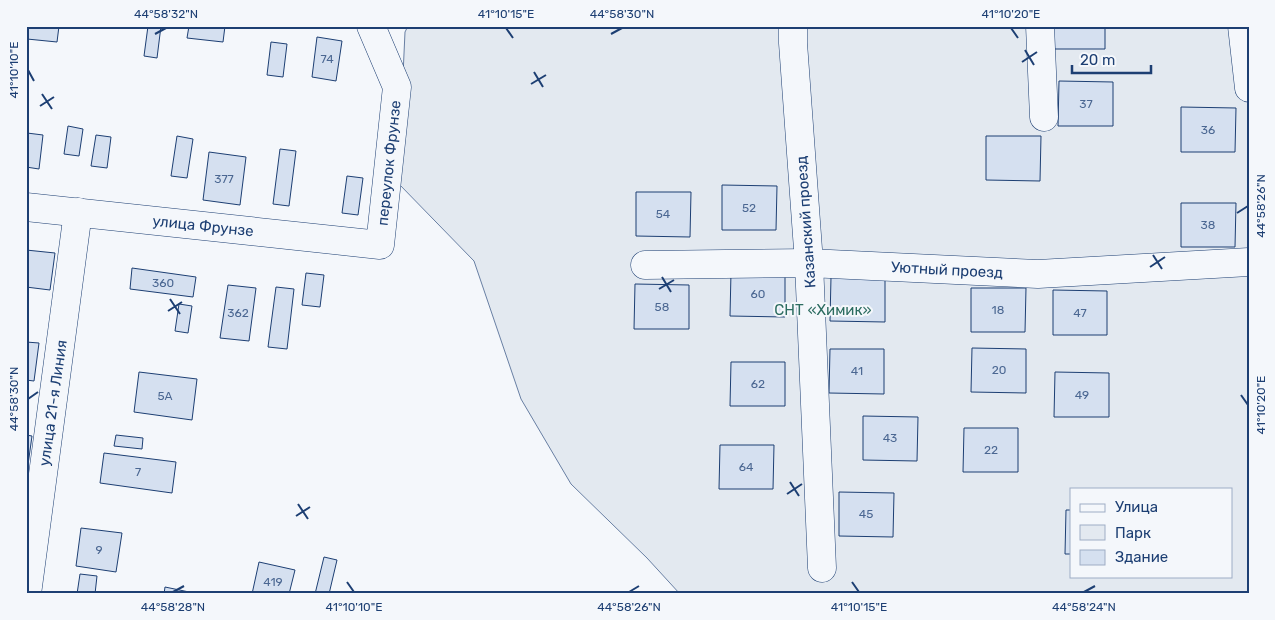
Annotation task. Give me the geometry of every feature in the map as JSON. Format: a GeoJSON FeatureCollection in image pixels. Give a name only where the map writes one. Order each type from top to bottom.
{"type":"FeatureCollection","features":[{"type":"Feature","properties":{"kind":"street","name":"переулок Фрунзе"},"geometry":{"type":"LineString","coordinates":[[371,26],[397,87],[380,245]]}},
{"type":"Feature","properties":{"kind":"street","name":"Казанский проезд"},"geometry":{"type":"LineString","coordinates":[[793,26],[809,263],[822,568]]}},
{"type":"Feature","properties":{"kind":"street"},"geometry":{"type":"LineString","coordinates":[[1040,26],[1044,117]]}},
{"type":"Feature","properties":{"kind":"street"},"geometry":{"type":"LineString","coordinates":[[1242,26],[1249,88]]}},
{"type":"Feature","properties":{"kind":"street","name":"улица Фрунзе"},"geometry":{"type":"LineString","coordinates":[[26,207],[380,245]]}},
{"type":"Feature","properties":{"kind":"street","name":"улица 21-я Линия"},"geometry":{"type":"LineString","coordinates":[[28,594],[78,212]]}},
{"type":"Feature","properties":{"kind":"street","name":"Уютный проезд"},"geometry":{"type":"LineString","coordinates":[[645,266],[809,263],[1038,274],[1249,262]]}},
{"type":"Feature","properties":{"kind":"green space","name":"СНТ «Химик»"},"geometry":{"type":"Polygon","coordinates":[[[408,26],[1249,26],[1249,594],[680,594],[647,558],[571,484],[521,399],[474,261],[398,183],[405,32],[408,26]]]}},
{"type":"Feature","properties":{"kind":"building"},"geometry":{"type":"Polygon","coordinates":[[[29,26],[59,26],[57,42],[27,39],[29,26]]]}},
{"type":"Feature","properties":{"kind":"building"},"geometry":{"type":"Polygon","coordinates":[[[148,26],[161,26],[157,58],[144,56],[148,26]]]}},
{"type":"Feature","properties":{"kind":"building"},"geometry":{"type":"Polygon","coordinates":[[[189,26],[225,26],[223,42],[187,38],[189,26]]]}},
{"type":"Feature","properties":{"kind":"building"},"geometry":{"type":"Polygon","coordinates":[[[1051,26],[1105,26],[1105,49],[1050,49],[1051,26]]]}},
{"type":"Feature","properties":{"kind":"building"},"geometry":{"type":"Polygon","coordinates":[[[317,37],[342,41],[336,81],[312,77],[317,37]]]}},
{"type":"Feature","properties":{"kind":"building"},"geometry":{"type":"Polygon","coordinates":[[[271,42],[287,44],[283,77],[267,75],[271,42]]]}},
{"type":"Feature","properties":{"kind":"building"},"geometry":{"type":"Polygon","coordinates":[[[1059,81],[1113,82],[1113,126],[1058,126],[1059,81]]]}},
{"type":"Feature","properties":{"kind":"building"},"geometry":{"type":"Polygon","coordinates":[[[1181,107],[1236,108],[1235,152],[1181,152],[1181,107]]]}},
{"type":"Feature","properties":{"kind":"building"},"geometry":{"type":"Polygon","coordinates":[[[68,126],[83,129],[79,156],[64,154],[68,126]]]}},
{"type":"Feature","properties":{"kind":"building"},"geometry":{"type":"Polygon","coordinates":[[[27,133],[43,135],[39,169],[26,167],[27,133]]]}},
{"type":"Feature","properties":{"kind":"building"},"geometry":{"type":"Polygon","coordinates":[[[96,135],[111,137],[107,168],[91,166],[96,135]]]}},
{"type":"Feature","properties":{"kind":"building"},"geometry":{"type":"Polygon","coordinates":[[[177,136],[193,139],[187,178],[171,176],[177,136]]]}},
{"type":"Feature","properties":{"kind":"building"},"geometry":{"type":"Polygon","coordinates":[[[986,136],[1041,136],[1040,181],[986,180],[986,136]]]}},
{"type":"Feature","properties":{"kind":"building"},"geometry":{"type":"Polygon","coordinates":[[[280,149],[296,151],[289,206],[273,204],[280,149]]]}},
{"type":"Feature","properties":{"kind":"building"},"geometry":{"type":"Polygon","coordinates":[[[209,152],[246,157],[240,205],[203,200],[209,152]]]}},
{"type":"Feature","properties":{"kind":"building"},"geometry":{"type":"Polygon","coordinates":[[[347,176],[363,178],[358,215],[342,213],[347,176]]]}},
{"type":"Feature","properties":{"kind":"building"},"geometry":{"type":"Polygon","coordinates":[[[722,185],[777,186],[776,230],[722,230],[722,185]]]}},
{"type":"Feature","properties":{"kind":"building"},"geometry":{"type":"Polygon","coordinates":[[[636,192],[691,192],[690,237],[636,236],[636,192]]]}},
{"type":"Feature","properties":{"kind":"building"},"geometry":{"type":"Polygon","coordinates":[[[1181,203],[1236,203],[1235,247],[1181,247],[1181,203]]]}},
{"type":"Feature","properties":{"kind":"building"},"geometry":{"type":"Polygon","coordinates":[[[26,250],[55,253],[50,290],[26,287],[26,250]]]}},
{"type":"Feature","properties":{"kind":"building"},"geometry":{"type":"Polygon","coordinates":[[[132,268],[196,277],[193,297],[130,289],[132,268]]]}},
{"type":"Feature","properties":{"kind":"building"},"geometry":{"type":"Polygon","coordinates":[[[731,272],[785,272],[785,317],[730,316],[731,272]]]}},
{"type":"Feature","properties":{"kind":"building"},"geometry":{"type":"Polygon","coordinates":[[[306,273],[324,275],[320,307],[302,305],[306,273]]]}},
{"type":"Feature","properties":{"kind":"building"},"geometry":{"type":"Polygon","coordinates":[[[831,277],[885,277],[885,322],[830,321],[831,277]]]}},
{"type":"Feature","properties":{"kind":"building"},"geometry":{"type":"Polygon","coordinates":[[[635,284],[689,285],[689,329],[634,329],[635,284]]]}},
{"type":"Feature","properties":{"kind":"building"},"geometry":{"type":"Polygon","coordinates":[[[228,285],[256,288],[249,341],[220,338],[228,285]]]}},
{"type":"Feature","properties":{"kind":"building"},"geometry":{"type":"Polygon","coordinates":[[[276,287],[294,289],[287,349],[268,347],[276,287]]]}},
{"type":"Feature","properties":{"kind":"building"},"geometry":{"type":"Polygon","coordinates":[[[971,288],[1026,288],[1025,332],[971,332],[971,288]]]}},
{"type":"Feature","properties":{"kind":"building"},"geometry":{"type":"Polygon","coordinates":[[[1053,290],[1107,291],[1107,335],[1053,335],[1053,290]]]}},
{"type":"Feature","properties":{"kind":"building"},"geometry":{"type":"Polygon","coordinates":[[[179,304],[192,306],[188,333],[175,331],[179,304]]]}},
{"type":"Feature","properties":{"kind":"building"},"geometry":{"type":"Polygon","coordinates":[[[26,342],[39,343],[34,381],[26,380],[26,342]]]}},
{"type":"Feature","properties":{"kind":"building"},"geometry":{"type":"Polygon","coordinates":[[[972,348],[1026,349],[1026,393],[971,392],[972,348]]]}},
{"type":"Feature","properties":{"kind":"building"},"geometry":{"type":"Polygon","coordinates":[[[830,349],[884,349],[884,394],[829,393],[830,349]]]}},
{"type":"Feature","properties":{"kind":"building"},"geometry":{"type":"Polygon","coordinates":[[[731,362],[785,362],[785,406],[730,406],[731,362]]]}},
{"type":"Feature","properties":{"kind":"building"},"geometry":{"type":"Polygon","coordinates":[[[139,372],[197,379],[192,420],[134,412],[139,372]]]}},
{"type":"Feature","properties":{"kind":"building"},"geometry":{"type":"Polygon","coordinates":[[[1055,372],[1109,373],[1109,417],[1054,417],[1055,372]]]}},
{"type":"Feature","properties":{"kind":"building"},"geometry":{"type":"Polygon","coordinates":[[[863,416],[918,417],[917,461],[863,460],[863,416]]]}},
{"type":"Feature","properties":{"kind":"building"},"geometry":{"type":"Polygon","coordinates":[[[964,428],[1018,428],[1018,472],[963,472],[964,428]]]}},
{"type":"Feature","properties":{"kind":"building"},"geometry":{"type":"Polygon","coordinates":[[[26,435],[32,436],[27,472],[26,472],[26,435]]]}},
{"type":"Feature","properties":{"kind":"building"},"geometry":{"type":"Polygon","coordinates":[[[116,435],[143,438],[142,449],[114,446],[116,435]]]}},
{"type":"Feature","properties":{"kind":"building"},"geometry":{"type":"Polygon","coordinates":[[[720,445],[774,445],[773,489],[719,489],[720,445]]]}},
{"type":"Feature","properties":{"kind":"building"},"geometry":{"type":"Polygon","coordinates":[[[104,453],[176,462],[172,493],[100,483],[104,453]]]}},
{"type":"Feature","properties":{"kind":"building"},"geometry":{"type":"Polygon","coordinates":[[[839,492],[894,493],[893,537],[839,536],[839,492]]]}},
{"type":"Feature","properties":{"kind":"building"},"geometry":{"type":"Polygon","coordinates":[[[1066,510],[1070,510],[1070,554],[1065,554],[1066,510]]]}},
{"type":"Feature","properties":{"kind":"building"},"geometry":{"type":"Polygon","coordinates":[[[81,528],[122,533],[116,572],[76,566],[81,528]]]}},
{"type":"Feature","properties":{"kind":"building"},"geometry":{"type":"Polygon","coordinates":[[[324,557],[337,560],[329,594],[315,594],[324,557]]]}},
{"type":"Feature","properties":{"kind":"building"},"geometry":{"type":"Polygon","coordinates":[[[259,562],[295,570],[289,594],[252,594],[259,562]]]}},
{"type":"Feature","properties":{"kind":"building"},"geometry":{"type":"Polygon","coordinates":[[[80,574],[97,576],[95,594],[77,594],[80,574]]]}},
{"type":"Feature","properties":{"kind":"building"},"geometry":{"type":"Polygon","coordinates":[[[165,587],[194,593],[164,594],[165,587]]]}}]}
